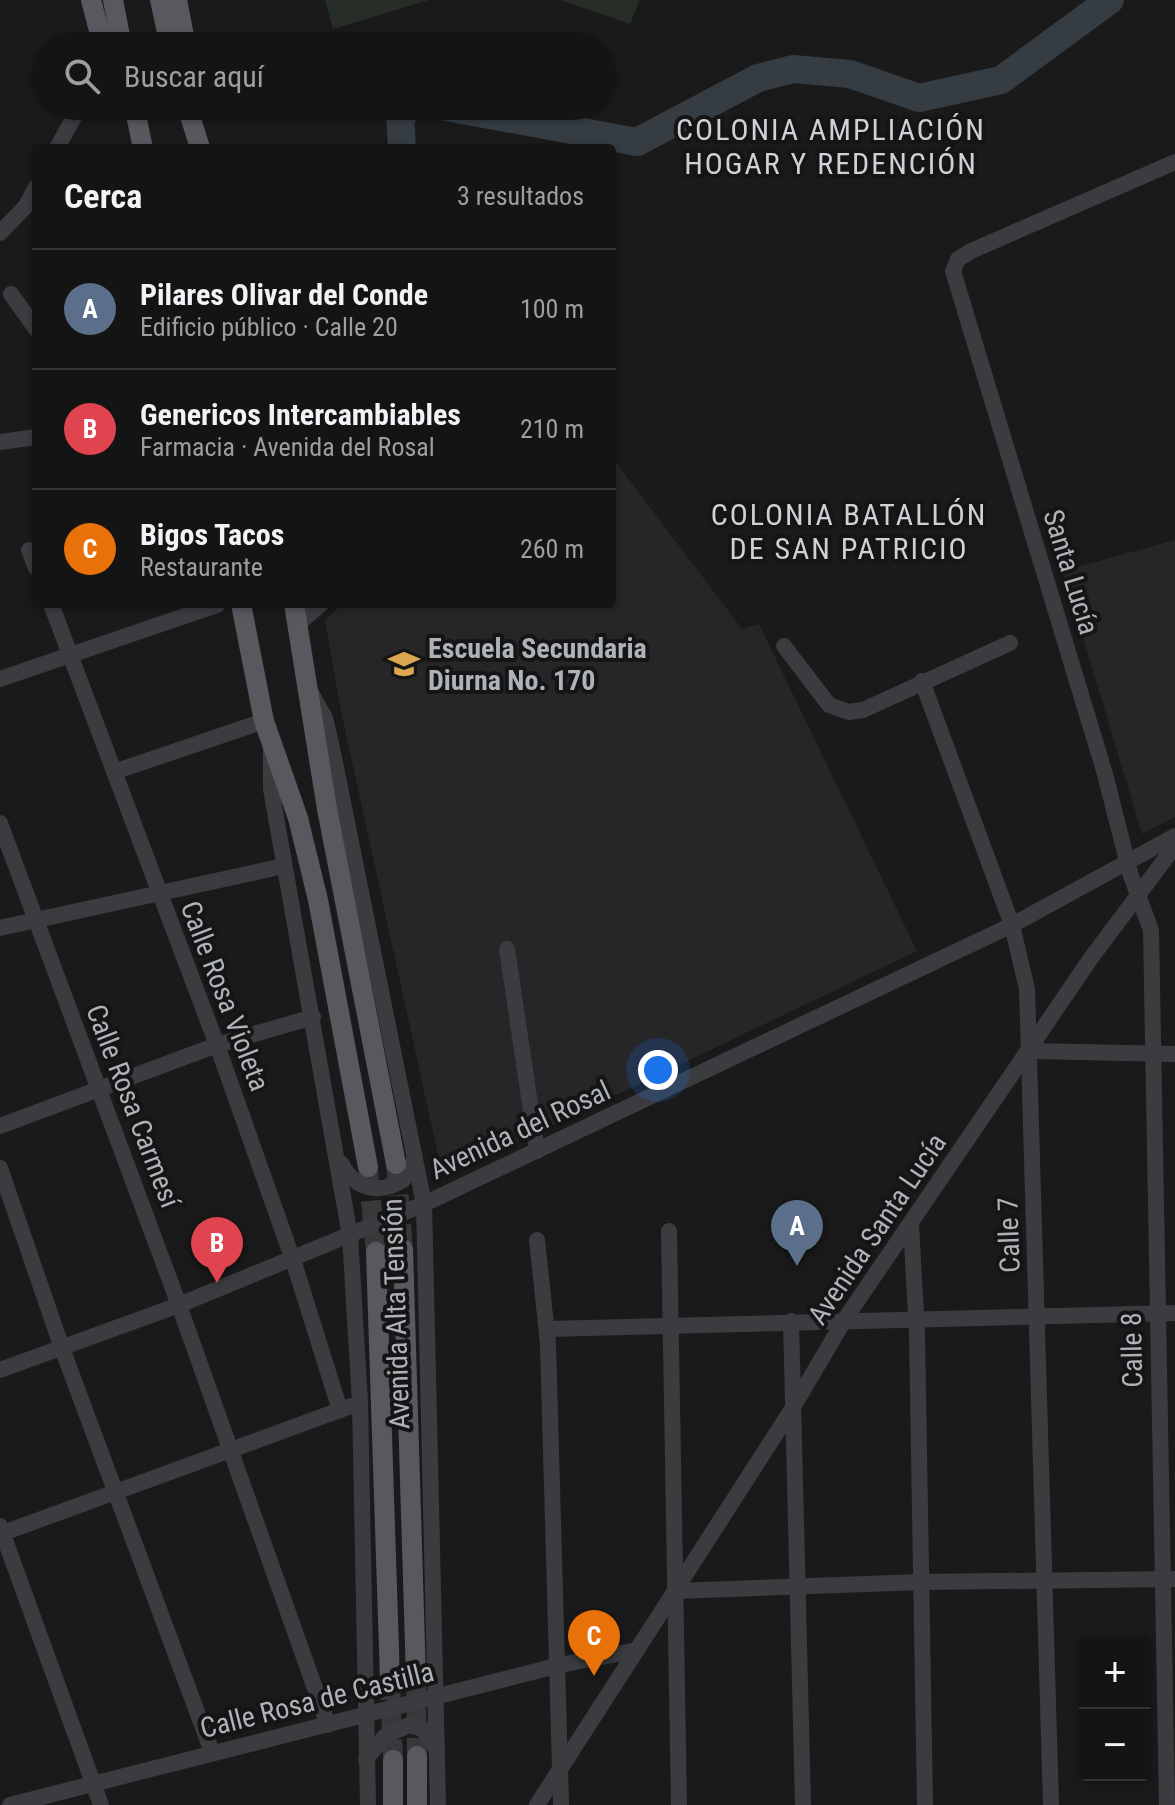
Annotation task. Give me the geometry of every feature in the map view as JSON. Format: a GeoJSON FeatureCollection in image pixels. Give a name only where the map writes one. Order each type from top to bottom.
{"type":"FeatureCollection","features":[{"type":"Feature","properties":{"kind":"main road"},"geometry":{"type":"LineString","coordinates":[[91,0],[99,32]]}},
{"type":"Feature","properties":{"kind":"main road"},"geometry":{"type":"LineString","coordinates":[[113,0],[119,32]]}},
{"type":"Feature","properties":{"kind":"main road"},"geometry":{"type":"LineString","coordinates":[[160,0],[167,32]]}},
{"type":"Feature","properties":{"kind":"main road"},"geometry":{"type":"LineString","coordinates":[[177,0],[183,32]]}},
{"type":"Feature","properties":{"kind":"main road"},"geometry":{"type":"LineString","coordinates":[[133,120],[142,142]]}},
{"type":"Feature","properties":{"kind":"main road"},"geometry":{"type":"LineString","coordinates":[[137,120],[142,142]]}},
{"type":"Feature","properties":{"kind":"main road"},"geometry":{"type":"LineString","coordinates":[[192,120],[198,139]]}},
{"type":"Feature","properties":{"kind":"main road","name":"Avenida Alta Tensión"},"geometry":{"type":"LineString","coordinates":[[242,608],[264,721],[298,818],[318,900],[368,1167]]}},
{"type":"Feature","properties":{"kind":"main road","name":"Avenida Alta Tensión"},"geometry":{"type":"LineString","coordinates":[[296,614],[327,809],[406,1161]]}},
{"type":"Feature","properties":{"kind":"main road","name":"Avenida Alta Tensión"},"geometry":{"type":"LineString","coordinates":[[403,1249],[416,1678]]}},
{"type":"Feature","properties":{"kind":"main road","name":"Avenida Alta Tensión"},"geometry":{"type":"LineString","coordinates":[[376,1252],[390,1680]]}},
{"type":"Feature","properties":{"kind":"main road"},"geometry":{"type":"LineString","coordinates":[[417,1756],[417,1805]]}},
{"type":"Feature","properties":{"kind":"main road"},"geometry":{"type":"LineString","coordinates":[[393,1760],[393,1805]]}},
{"type":"Feature","properties":{"kind":"street"},"geometry":{"type":"LineString","coordinates":[[59,144],[72,120]]}},
{"type":"Feature","properties":{"kind":"street","name":"Santa Lucía"},"geometry":{"type":"LineString","coordinates":[[1139,897],[954,279],[955,262],[971,251],[1175,162]]}},
{"type":"Feature","properties":{"kind":"street"},"geometry":{"type":"LineString","coordinates":[[0,233],[26,206],[32,195]]}},
{"type":"Feature","properties":{"kind":"street"},"geometry":{"type":"LineString","coordinates":[[11,294],[32,323]]}},
{"type":"Feature","properties":{"kind":"street"},"geometry":{"type":"LineString","coordinates":[[0,442],[32,438]]}},
{"type":"Feature","properties":{"kind":"street"},"geometry":{"type":"LineString","coordinates":[[29,550],[32,558]]}},
{"type":"Feature","properties":{"kind":"street","name":"Calle Rosa Violeta"},"geometry":{"type":"LineString","coordinates":[[53,608],[217,1045],[293,1260],[340,1410]]}},
{"type":"Feature","properties":{"kind":"street"},"geometry":{"type":"LineString","coordinates":[[0,679],[208,608]]}},
{"type":"Feature","properties":{"kind":"street"},"geometry":{"type":"LineString","coordinates":[[784,646],[829,705],[837,710],[863,710],[1010,643]]}},
{"type":"Feature","properties":{"kind":"street","name":"Calle 7"},"geometry":{"type":"LineString","coordinates":[[922,681],[1012,925],[1027,989],[1038,1316],[1042,1581],[1051,1805]]}},
{"type":"Feature","properties":{"kind":"street"},"geometry":{"type":"LineString","coordinates":[[114,772],[264,721]]}},
{"type":"Feature","properties":{"kind":"street","name":"Avenida Alta Tensión"},"geometry":{"type":"LineString","coordinates":[[271,744],[271,789],[350,1236],[360,1402],[368,1805]]}},
{"type":"Feature","properties":{"kind":"street","name":"Calle Rosa Carmesí"},"geometry":{"type":"LineString","coordinates":[[0,823],[179,1305],[328,1725]]}},
{"type":"Feature","properties":{"kind":"street","name":"Avenida del Rosal"},"geometry":{"type":"LineString","coordinates":[[0,1370],[179,1305],[424,1204],[1012,925],[1175,836]]}},
{"type":"Feature","properties":{"kind":"street","name":"Avenida Santa Lucía"},"geometry":{"type":"LineString","coordinates":[[537,1805],[792,1409],[845,1319],[1091,958],[1175,846]]}},
{"type":"Feature","properties":{"kind":"street"},"geometry":{"type":"LineString","coordinates":[[0,928],[284,866]]}},
{"type":"Feature","properties":{"kind":"street","name":"Calle 8"},"geometry":{"type":"LineString","coordinates":[[1139,897],[1151,930],[1152,1054],[1166,1312],[1169,1579],[1167,1805]]}},
{"type":"Feature","properties":{"kind":"street"},"geometry":{"type":"LineString","coordinates":[[507,949],[537,1151]]}},
{"type":"Feature","properties":{"kind":"street"},"geometry":{"type":"LineString","coordinates":[[0,1126],[217,1045],[313,1017]]}},
{"type":"Feature","properties":{"kind":"street"},"geometry":{"type":"LineString","coordinates":[[1030,1051],[1175,1054]]}},
{"type":"Feature","properties":{"kind":"street"},"geometry":{"type":"LineString","coordinates":[[338,1158],[353,1180],[378,1189],[403,1180],[406,1161]]}},
{"type":"Feature","properties":{"kind":"street","name":"Avenida Alta Tensión"},"geometry":{"type":"LineString","coordinates":[[406,1161],[424,1204],[438,1805]]}},
{"type":"Feature","properties":{"kind":"street"},"geometry":{"type":"LineString","coordinates":[[0,1168],[62,1348],[212,1752]]}},
{"type":"Feature","properties":{"kind":"street"},"geometry":{"type":"LineString","coordinates":[[911,1224],[917,1320],[925,1805]]}},
{"type":"Feature","properties":{"kind":"street"},"geometry":{"type":"LineString","coordinates":[[669,1231],[679,1805]]}},
{"type":"Feature","properties":{"kind":"street"},"geometry":{"type":"LineString","coordinates":[[537,1240],[547,1329],[560,1665],[561,1805]]}},
{"type":"Feature","properties":{"kind":"street"},"geometry":{"type":"LineString","coordinates":[[547,1329],[1166,1312]]}},
{"type":"Feature","properties":{"kind":"street"},"geometry":{"type":"LineString","coordinates":[[791,1321],[803,1805]]}},
{"type":"Feature","properties":{"kind":"street"},"geometry":{"type":"LineString","coordinates":[[101,1805],[1,1530],[118,1493],[360,1402]]}},
{"type":"Feature","properties":{"kind":"street"},"geometry":{"type":"LineString","coordinates":[[676,1591],[922,1582],[1169,1579]]}},
{"type":"Feature","properties":{"kind":"street","name":"Calle Rosa de Castilla"},"geometry":{"type":"LineString","coordinates":[[10,1805],[560,1665],[637,1650]]}},
{"type":"Feature","properties":{"kind":"street"},"geometry":{"type":"LineString","coordinates":[[366,1759],[385,1736],[409,1725],[423,1729],[438,1751]]}},
{"type":"Feature","properties":{"kind":"shaded area"},"geometry":{"type":"Polygon","coordinates":[[[325,0],[429,0],[333,29],[325,0]]]}},
{"type":"Feature","properties":{"kind":"shaded area"},"geometry":{"type":"Polygon","coordinates":[[[560,0],[640,0],[630,24],[560,0]]]}},
{"type":"Feature","properties":{"kind":"shaded area"},"geometry":{"type":"Polygon","coordinates":[[[616,462],[742,629],[759,624],[917,951],[443,1178],[341,711],[325,621],[337,608],[616,608],[616,462]]]}},
{"type":"Feature","properties":{"kind":"shaded area"},"geometry":{"type":"Polygon","coordinates":[[[1175,540],[1175,817],[1142,834],[1063,571],[1175,540]]]}},
{"type":"Feature","properties":{"kind":"waterway"},"geometry":{"type":"LineString","coordinates":[[517,120],[637,142],[758,78],[793,69],[850,74],[919,98],[1001,80],[1110,0]]}},
{"type":"Feature","properties":{"kind":"waterway"},"geometry":{"type":"LineString","coordinates":[[400,120],[402,144]]}},
{"type":"Feature","properties":{"kind":"tunnel"},"geometry":{"type":"LineString","coordinates":[[396,1165],[403,1249]]}},
{"type":"Feature","properties":{"kind":"tunnel"},"geometry":{"type":"LineString","coordinates":[[368,1171],[376,1252]]}},
{"type":"Feature","properties":{"kind":"tunnel"},"geometry":{"type":"LineString","coordinates":[[416,1678],[417,1756]]}},
{"type":"Feature","properties":{"kind":"tunnel"},"geometry":{"type":"LineString","coordinates":[[390,1680],[393,1760]]}},
{"type":"Feature","properties":{"kind":"place","name":"Escuela Secundaria Diurna No. 170"},"geometry":{"type":"Point","coordinates":[404,664]}},
{"type":"Feature","properties":{"kind":"place","name":"Pilares Olivar del Conde"},"geometry":{"type":"Point","coordinates":[797,1266]}},
{"type":"Feature","properties":{"kind":"place","name":"Genericos Intercambiables"},"geometry":{"type":"Point","coordinates":[217,1283]}},
{"type":"Feature","properties":{"kind":"place","name":"Bigos Tacos"},"geometry":{"type":"Point","coordinates":[594,1676]}},
{"type":"Feature","properties":{"kind":"district","name":"COLONIA AMPLIACIÓN HOGAR Y REDENCIÓN"},"geometry":{"type":"Point","coordinates":[831,146]}},
{"type":"Feature","properties":{"kind":"district","name":"COLONIA BATALLÓN DE SAN PATRICIO"},"geometry":{"type":"Point","coordinates":[849,531]}}]}
